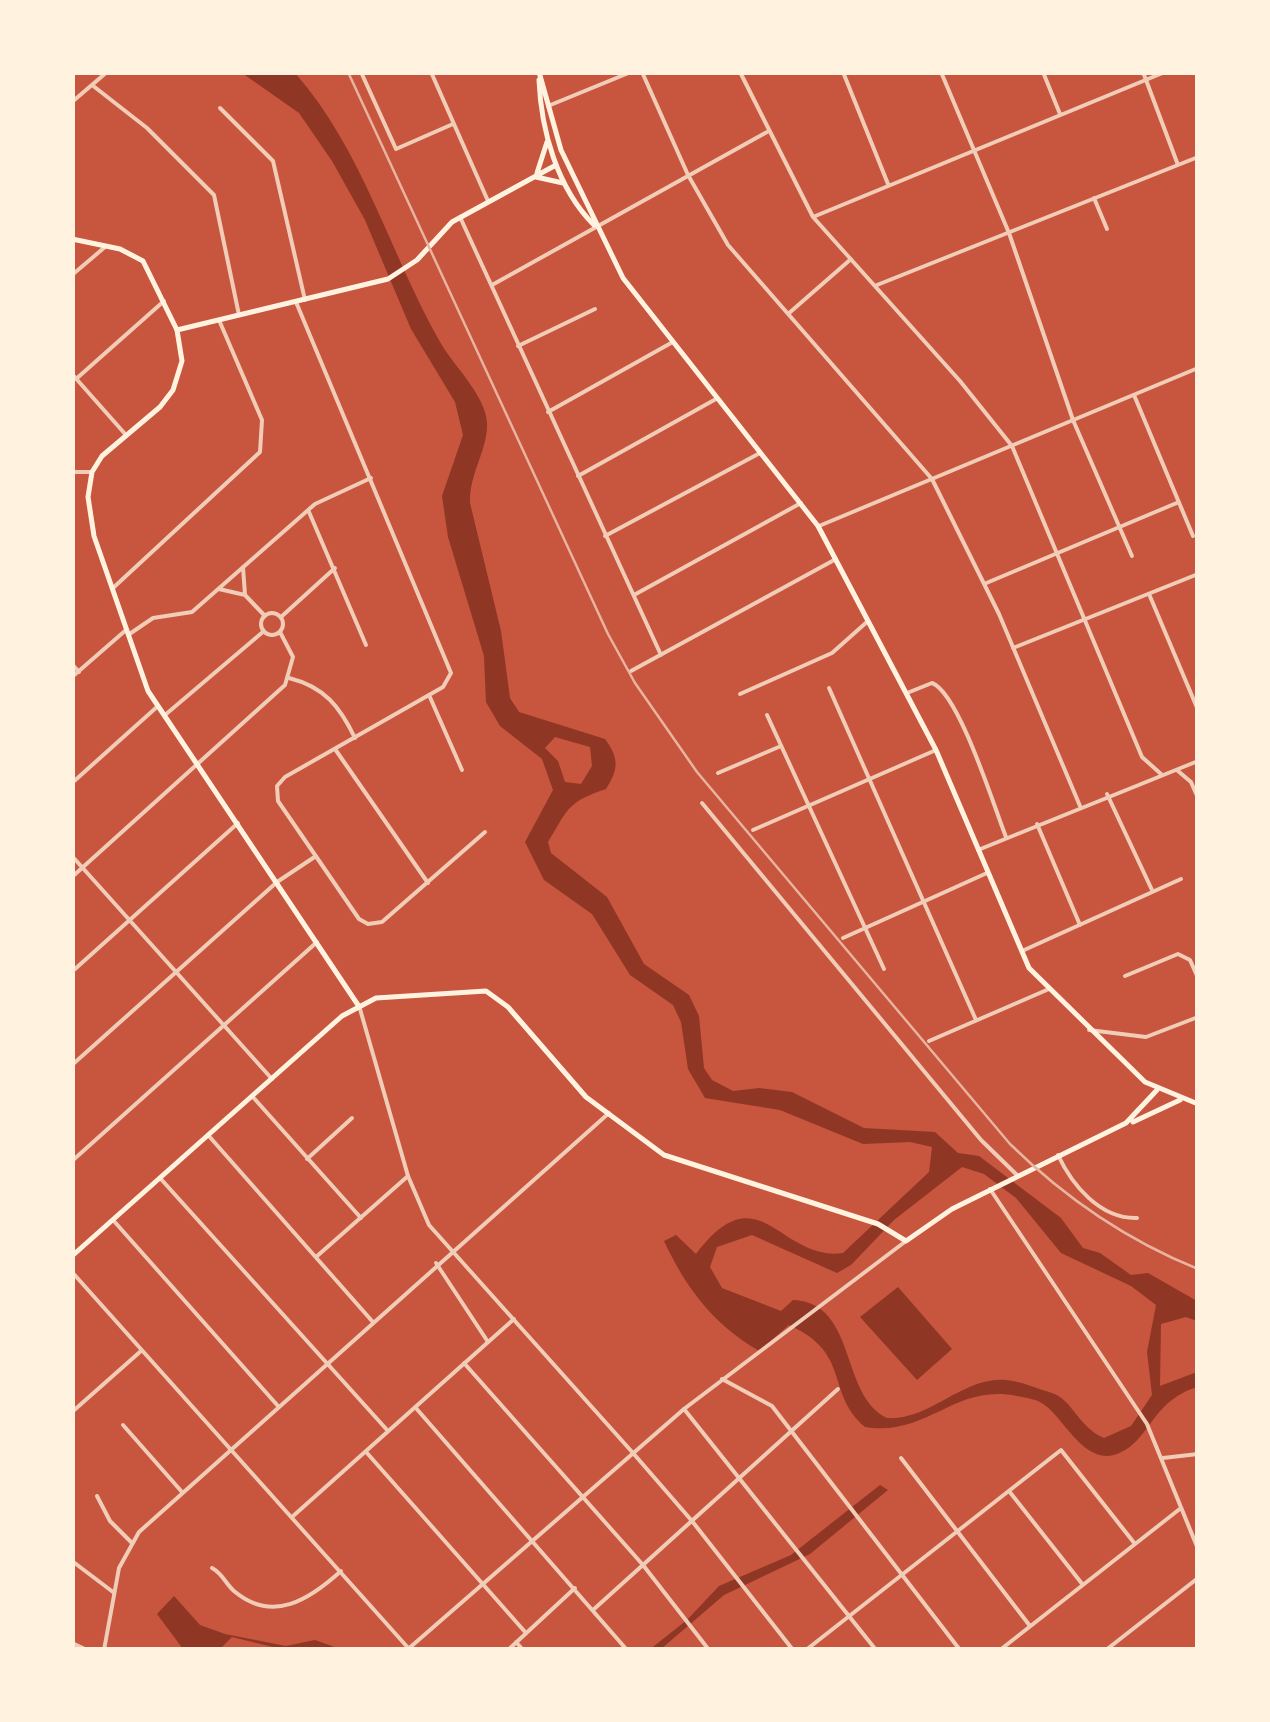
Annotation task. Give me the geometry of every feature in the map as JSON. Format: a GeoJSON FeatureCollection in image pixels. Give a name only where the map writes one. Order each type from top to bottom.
{"type":"FeatureCollection","features":[{"type":"Feature","properties":{"kind":"main road"},"geometry":{"type":"LineString","coordinates":[[539,72],[561,150],[623,278],[818,526],[836,558],[936,750],[1022,951],[1088,1030],[1158,1090],[1198,1104]]}},
{"type":"Feature","properties":{"kind":"main road"},"geometry":{"type":"LineString","coordinates":[[539,72],[544,120],[556,165],[596,227]]}},
{"type":"Feature","properties":{"kind":"main road"},"geometry":{"type":"LineString","coordinates":[[544,120],[548,106]]}},
{"type":"Feature","properties":{"kind":"main road"},"geometry":{"type":"LineString","coordinates":[[533,178],[544,161],[548,139]]}},
{"type":"Feature","properties":{"kind":"main road"},"geometry":{"type":"LineString","coordinates":[[177,330],[388,279],[405,269],[460,217],[556,165]]}},
{"type":"Feature","properties":{"kind":"main road"},"geometry":{"type":"LineString","coordinates":[[533,178],[550,177],[566,184]]}},
{"type":"Feature","properties":{"kind":"main road"},"geometry":{"type":"LineString","coordinates":[[72,239],[128,252],[143,261],[177,330],[182,352],[177,381],[160,407],[102,456],[92,472],[90,524],[140,676],[358,1004]]}},
{"type":"Feature","properties":{"kind":"main road"},"geometry":{"type":"LineString","coordinates":[[72,1256],[358,1004],[376,998],[486,990],[508,1007],[572,1083],[676,1162],[874,1222],[906,1241],[1017,1175],[1180,1100]]}},
{"type":"Feature","properties":{"kind":"main road"},"geometry":{"type":"LineString","coordinates":[[1121,1126],[1145,1108],[1158,1090]]}},
{"type":"Feature","properties":{"kind":"street"},"geometry":{"type":"LineString","coordinates":[[72,102],[107,72]]}},
{"type":"Feature","properties":{"kind":"street"},"geometry":{"type":"LineString","coordinates":[[361,72],[396,149],[453,124]]}},
{"type":"Feature","properties":{"kind":"street"},"geometry":{"type":"LineString","coordinates":[[431,72],[488,202]]}},
{"type":"Feature","properties":{"kind":"street"},"geometry":{"type":"LineString","coordinates":[[548,106],[631,72]]}},
{"type":"Feature","properties":{"kind":"street"},"geometry":{"type":"LineString","coordinates":[[642,72],[688,176],[728,246],[932,479],[1000,619],[1080,806]]}},
{"type":"Feature","properties":{"kind":"street"},"geometry":{"type":"LineString","coordinates":[[740,72],[812,218],[876,286],[1012,446],[1142,757],[1161,774]]}},
{"type":"Feature","properties":{"kind":"street"},"geometry":{"type":"LineString","coordinates":[[843,72],[888,185]]}},
{"type":"Feature","properties":{"kind":"street"},"geometry":{"type":"LineString","coordinates":[[941,72],[1009,233],[1073,420],[1132,556]]}},
{"type":"Feature","properties":{"kind":"street"},"geometry":{"type":"LineString","coordinates":[[1043,72],[1061,116]]}},
{"type":"Feature","properties":{"kind":"street"},"geometry":{"type":"LineString","coordinates":[[1143,72],[1178,164]]}},
{"type":"Feature","properties":{"kind":"street"},"geometry":{"type":"LineString","coordinates":[[812,218],[1165,72]]}},
{"type":"Feature","properties":{"kind":"street"},"geometry":{"type":"LineString","coordinates":[[92,85],[147,128],[214,195],[240,315]]}},
{"type":"Feature","properties":{"kind":"street"},"geometry":{"type":"LineString","coordinates":[[220,108],[273,162],[305,300]]}},
{"type":"Feature","properties":{"kind":"street"},"geometry":{"type":"LineString","coordinates":[[492,285],[768,131]]}},
{"type":"Feature","properties":{"kind":"street"},"geometry":{"type":"LineString","coordinates":[[876,286],[1198,157]]}},
{"type":"Feature","properties":{"kind":"street"},"geometry":{"type":"LineString","coordinates":[[1094,198],[1106,229]]}},
{"type":"Feature","properties":{"kind":"street"},"geometry":{"type":"LineString","coordinates":[[460,217],[660,655]]}},
{"type":"Feature","properties":{"kind":"street"},"geometry":{"type":"LineString","coordinates":[[72,275],[105,247]]}},
{"type":"Feature","properties":{"kind":"street"},"geometry":{"type":"LineString","coordinates":[[788,314],[851,260]]}},
{"type":"Feature","properties":{"kind":"street"},"geometry":{"type":"LineString","coordinates":[[126,435],[74,377],[164,300]]}},
{"type":"Feature","properties":{"kind":"street"},"geometry":{"type":"LineString","coordinates":[[296,302],[451,666],[447,684],[285,777],[276,793],[359,920],[373,925],[485,832]]}},
{"type":"Feature","properties":{"kind":"street"},"geometry":{"type":"LineString","coordinates":[[518,346],[595,309]]}},
{"type":"Feature","properties":{"kind":"street"},"geometry":{"type":"LineString","coordinates":[[112,588],[260,452],[262,420],[219,320]]}},
{"type":"Feature","properties":{"kind":"street"},"geometry":{"type":"LineString","coordinates":[[548,412],[671,343]]}},
{"type":"Feature","properties":{"kind":"street"},"geometry":{"type":"LineString","coordinates":[[818,526],[1197,370]]}},
{"type":"Feature","properties":{"kind":"street"},"geometry":{"type":"LineString","coordinates":[[1134,395],[1194,536]]}},
{"type":"Feature","properties":{"kind":"street"},"geometry":{"type":"LineString","coordinates":[[578,476],[716,400]]}},
{"type":"Feature","properties":{"kind":"street"},"geometry":{"type":"LineString","coordinates":[[606,536],[760,452]]}},
{"type":"Feature","properties":{"kind":"street"},"geometry":{"type":"LineString","coordinates":[[72,472],[92,472]]}},
{"type":"Feature","properties":{"kind":"street"},"geometry":{"type":"LineString","coordinates":[[72,678],[127,632],[153,618],[192,612],[308,511],[335,492],[371,478]]}},
{"type":"Feature","properties":{"kind":"street"},"geometry":{"type":"LineString","coordinates":[[984,584],[1179,502]]}},
{"type":"Feature","properties":{"kind":"street"},"geometry":{"type":"LineString","coordinates":[[633,595],[800,503]]}},
{"type":"Feature","properties":{"kind":"street"},"geometry":{"type":"LineString","coordinates":[[308,511],[366,645]]}},
{"type":"Feature","properties":{"kind":"street"},"geometry":{"type":"LineString","coordinates":[[631,672],[836,558]]}},
{"type":"Feature","properties":{"kind":"street"},"geometry":{"type":"LineString","coordinates":[[243,567],[245,595]]}},
{"type":"Feature","properties":{"kind":"street"},"geometry":{"type":"LineString","coordinates":[[219,589],[245,595],[265,616],[280,617],[335,568]]}},
{"type":"Feature","properties":{"kind":"street"},"geometry":{"type":"LineString","coordinates":[[1013,648],[1198,574]]}},
{"type":"Feature","properties":{"kind":"street"},"geometry":{"type":"LineString","coordinates":[[1148,594],[1198,710]]}},
{"type":"Feature","properties":{"kind":"street"},"geometry":{"type":"LineString","coordinates":[[264,632],[265,616]]}},
{"type":"Feature","properties":{"kind":"street"},"geometry":{"type":"LineString","coordinates":[[72,877],[289,678],[292,658],[280,632],[280,617]]}},
{"type":"Feature","properties":{"kind":"street"},"geometry":{"type":"LineString","coordinates":[[740,694],[832,652],[868,622]]}},
{"type":"Feature","properties":{"kind":"street"},"geometry":{"type":"LineString","coordinates":[[164,716],[264,632],[280,632]]}},
{"type":"Feature","properties":{"kind":"street"},"geometry":{"type":"LineString","coordinates":[[72,664],[79,672]]}},
{"type":"Feature","properties":{"kind":"street"},"geometry":{"type":"LineString","coordinates":[[289,678],[316,688],[342,709],[354,738]]}},
{"type":"Feature","properties":{"kind":"street"},"geometry":{"type":"LineString","coordinates":[[906,693],[932,683],[941,688],[960,721],[1006,838]]}},
{"type":"Feature","properties":{"kind":"street"},"geometry":{"type":"LineString","coordinates":[[829,688],[976,1020]]}},
{"type":"Feature","properties":{"kind":"street"},"geometry":{"type":"LineString","coordinates":[[429,695],[462,770]]}},
{"type":"Feature","properties":{"kind":"street"},"geometry":{"type":"LineString","coordinates":[[72,783],[158,706]]}},
{"type":"Feature","properties":{"kind":"street"},"geometry":{"type":"LineString","coordinates":[[767,715],[884,969]]}},
{"type":"Feature","properties":{"kind":"street"},"geometry":{"type":"LineString","coordinates":[[718,773],[781,746]]}},
{"type":"Feature","properties":{"kind":"street"},"geometry":{"type":"LineString","coordinates":[[335,749],[428,883]]}},
{"type":"Feature","properties":{"kind":"street"},"geometry":{"type":"LineString","coordinates":[[753,830],[936,750]]}},
{"type":"Feature","properties":{"kind":"street"},"geometry":{"type":"LineString","coordinates":[[978,850],[1107,794],[1198,761]]}},
{"type":"Feature","properties":{"kind":"street"},"geometry":{"type":"LineString","coordinates":[[1176,770],[1192,782],[1198,798]]}},
{"type":"Feature","properties":{"kind":"street"},"geometry":{"type":"LineString","coordinates":[[1107,794],[1152,892]]}},
{"type":"Feature","properties":{"kind":"street"},"geometry":{"type":"LineString","coordinates":[[702,803],[981,1140],[1017,1175]]}},
{"type":"Feature","properties":{"kind":"street"},"geometry":{"type":"LineString","coordinates":[[76,969],[238,823]]}},
{"type":"Feature","properties":{"kind":"street"},"geometry":{"type":"LineString","coordinates":[[1037,824],[1080,925]]}},
{"type":"Feature","properties":{"kind":"street"},"geometry":{"type":"LineString","coordinates":[[72,856],[272,1079]]}},
{"type":"Feature","properties":{"kind":"street"},"geometry":{"type":"LineString","coordinates":[[72,1065],[277,882],[316,856]]}},
{"type":"Feature","properties":{"kind":"street"},"geometry":{"type":"LineString","coordinates":[[843,938],[986,872]]}},
{"type":"Feature","properties":{"kind":"street"},"geometry":{"type":"LineString","coordinates":[[1022,951],[1181,879]]}},
{"type":"Feature","properties":{"kind":"street"},"geometry":{"type":"LineString","coordinates":[[72,1161],[317,942]]}},
{"type":"Feature","properties":{"kind":"street"},"geometry":{"type":"LineString","coordinates":[[1125,976],[1178,954],[1190,960],[1198,978]]}},
{"type":"Feature","properties":{"kind":"street"},"geometry":{"type":"LineString","coordinates":[[929,1041],[1050,989]]}},
{"type":"Feature","properties":{"kind":"street"},"geometry":{"type":"LineString","coordinates":[[358,1004],[408,1176],[429,1224],[692,1521],[793,1650]]}},
{"type":"Feature","properties":{"kind":"street"},"geometry":{"type":"LineString","coordinates":[[1088,1030],[1146,1037],[1198,1017]]}},
{"type":"Feature","properties":{"kind":"street"},"geometry":{"type":"LineString","coordinates":[[252,1096],[360,1218]]}},
{"type":"Feature","properties":{"kind":"street"},"geometry":{"type":"LineString","coordinates":[[104,1650],[113,1592],[131,1542],[436,1263],[454,1252],[608,1114]]}},
{"type":"Feature","properties":{"kind":"street"},"geometry":{"type":"LineString","coordinates":[[307,1159],[352,1118]]}},
{"type":"Feature","properties":{"kind":"street"},"geometry":{"type":"LineString","coordinates":[[208,1135],[372,1321]]}},
{"type":"Feature","properties":{"kind":"street"},"geometry":{"type":"LineString","coordinates":[[1058,1156],[1076,1188],[1118,1216],[1137,1218]]}},
{"type":"Feature","properties":{"kind":"street"},"geometry":{"type":"LineString","coordinates":[[316,1257],[408,1176]]}},
{"type":"Feature","properties":{"kind":"street"},"geometry":{"type":"LineString","coordinates":[[160,1178],[388,1431]]}},
{"type":"Feature","properties":{"kind":"street"},"geometry":{"type":"LineString","coordinates":[[990,1189],[1150,1430],[1198,1550]]}},
{"type":"Feature","properties":{"kind":"street"},"geometry":{"type":"LineString","coordinates":[[113,1220],[278,1406]]}},
{"type":"Feature","properties":{"kind":"street"},"geometry":{"type":"LineString","coordinates":[[72,1272],[409,1649],[481,1582],[722,1378],[906,1241]]}},
{"type":"Feature","properties":{"kind":"street"},"geometry":{"type":"LineString","coordinates":[[436,1263],[488,1342]]}},
{"type":"Feature","properties":{"kind":"street"},"geometry":{"type":"LineString","coordinates":[[292,1518],[514,1319]]}},
{"type":"Feature","properties":{"kind":"street"},"geometry":{"type":"LineString","coordinates":[[72,1412],[141,1350]]}},
{"type":"Feature","properties":{"kind":"street"},"geometry":{"type":"LineString","coordinates":[[464,1363],[643,1565],[709,1650]]}},
{"type":"Feature","properties":{"kind":"street"},"geometry":{"type":"LineString","coordinates":[[722,1378],[732,1388],[766,1400],[960,1650]]}},
{"type":"Feature","properties":{"kind":"street"},"geometry":{"type":"LineString","coordinates":[[593,1610],[838,1389]]}},
{"type":"Feature","properties":{"kind":"street"},"geometry":{"type":"LineString","coordinates":[[415,1407],[627,1650]]}},
{"type":"Feature","properties":{"kind":"street"},"geometry":{"type":"LineString","coordinates":[[684,1410],[876,1650]]}},
{"type":"Feature","properties":{"kind":"street"},"geometry":{"type":"LineString","coordinates":[[122,1425],[182,1492]]}},
{"type":"Feature","properties":{"kind":"street"},"geometry":{"type":"LineString","coordinates":[[806,1650],[1061,1450],[1135,1544]]}},
{"type":"Feature","properties":{"kind":"street"},"geometry":{"type":"LineString","coordinates":[[365,1452],[526,1633]]}},
{"type":"Feature","properties":{"kind":"street"},"geometry":{"type":"LineString","coordinates":[[1163,1458],[1198,1454]]}},
{"type":"Feature","properties":{"kind":"street"},"geometry":{"type":"LineString","coordinates":[[901,1458],[1030,1626]]}},
{"type":"Feature","properties":{"kind":"street"},"geometry":{"type":"LineString","coordinates":[[1009,1490],[1083,1585]]}},
{"type":"Feature","properties":{"kind":"street"},"geometry":{"type":"LineString","coordinates":[[96,1496],[110,1520],[131,1542]]}},
{"type":"Feature","properties":{"kind":"street"},"geometry":{"type":"LineString","coordinates":[[1000,1650],[1181,1508]]}},
{"type":"Feature","properties":{"kind":"street"},"geometry":{"type":"LineString","coordinates":[[72,1560],[113,1592]]}},
{"type":"Feature","properties":{"kind":"street"},"geometry":{"type":"LineString","coordinates":[[212,1568],[240,1596],[278,1606],[312,1598],[340,1571]]}},
{"type":"Feature","properties":{"kind":"street"},"geometry":{"type":"LineString","coordinates":[[1106,1650],[1198,1578]]}},
{"type":"Feature","properties":{"kind":"street"},"geometry":{"type":"LineString","coordinates":[[508,1650],[575,1588]]}},
{"type":"Feature","properties":{"kind":"street"},"geometry":{"type":"LineString","coordinates":[[516,1642],[522,1650]]}},
{"type":"Feature","properties":{"kind":"street"},"geometry":{"type":"LineString","coordinates":[[72,1643],[86,1650]]}},
{"type":"Feature","properties":{"kind":"shaded area"},"geometry":{"type":"Polygon","coordinates":[[[242,73],[295,73],[319,103],[358,169],[440,342],[483,406],[487,429],[470,503],[501,631],[510,698],[519,712],[605,739],[613,752],[615,769],[606,789],[576,802],[566,813],[548,842],[551,853],[607,897],[644,964],[689,995],[699,1016],[704,1068],[712,1080],[733,1091],[759,1088],[792,1092],[864,1128],[935,1132],[958,1153],[979,1156],[1061,1218],[1083,1248],[1100,1253],[1131,1275],[1148,1273],[1197,1301],[1197,1321],[1186,1317],[1161,1324],[1160,1386],[1197,1372],[1197,1387],[1169,1402],[1128,1448],[1106,1456],[1095,1453],[1085,1448],[1043,1404],[1025,1397],[995,1394],[958,1403],[906,1425],[865,1427],[845,1401],[822,1348],[809,1336],[789,1325],[759,1351],[702,1304],[682,1274],[664,1241],[676,1235],[696,1254],[718,1230],[737,1220],[754,1219],[802,1245],[821,1252],[843,1253],[929,1172],[932,1147],[910,1142],[863,1144],[780,1110],[705,1098],[688,1069],[681,1022],[673,1005],[630,975],[592,914],[544,880],[525,842],[553,790],[542,759],[500,726],[486,702],[484,656],[448,537],[442,496],[463,435],[455,402],[411,329],[365,220],[299,113],[242,73]],[[555,737],[545,748],[558,761],[565,782],[581,784],[592,766],[590,747],[555,737]],[[962,1167],[894,1220],[851,1265],[837,1273],[752,1235],[717,1247],[710,1267],[722,1288],[781,1311],[793,1300],[814,1305],[828,1316],[839,1333],[861,1390],[887,1418],[918,1413],[975,1385],[1006,1380],[1059,1396],[1104,1438],[1131,1426],[1152,1395],[1147,1352],[1156,1305],[1131,1286],[1061,1253],[1016,1198],[984,1174],[962,1167]]]}},
{"type":"Feature","properties":{"kind":"shaded area"},"geometry":{"type":"Polygon","coordinates":[[[898,1287],[952,1349],[917,1380],[860,1317],[898,1287]]]}},
{"type":"Feature","properties":{"kind":"shaded area"},"geometry":{"type":"Polygon","coordinates":[[[880,1485],[888,1490],[810,1554],[724,1595],[661,1649],[649,1650],[687,1620],[719,1586],[791,1555],[880,1485]]]}},
{"type":"Feature","properties":{"kind":"shaded area"},"geometry":{"type":"Polygon","coordinates":[[[174,1596],[200,1625],[225,1634],[286,1646],[315,1640],[340,1649],[281,1649],[232,1637],[220,1649],[183,1649],[157,1614],[174,1596]]]}},
{"type":"Feature","properties":{"kind":"railway"},"geometry":{"type":"LineString","coordinates":[[348,72],[608,634],[635,683],[697,772],[1010,1144],[1097,1216],[1198,1269]]}}]}
